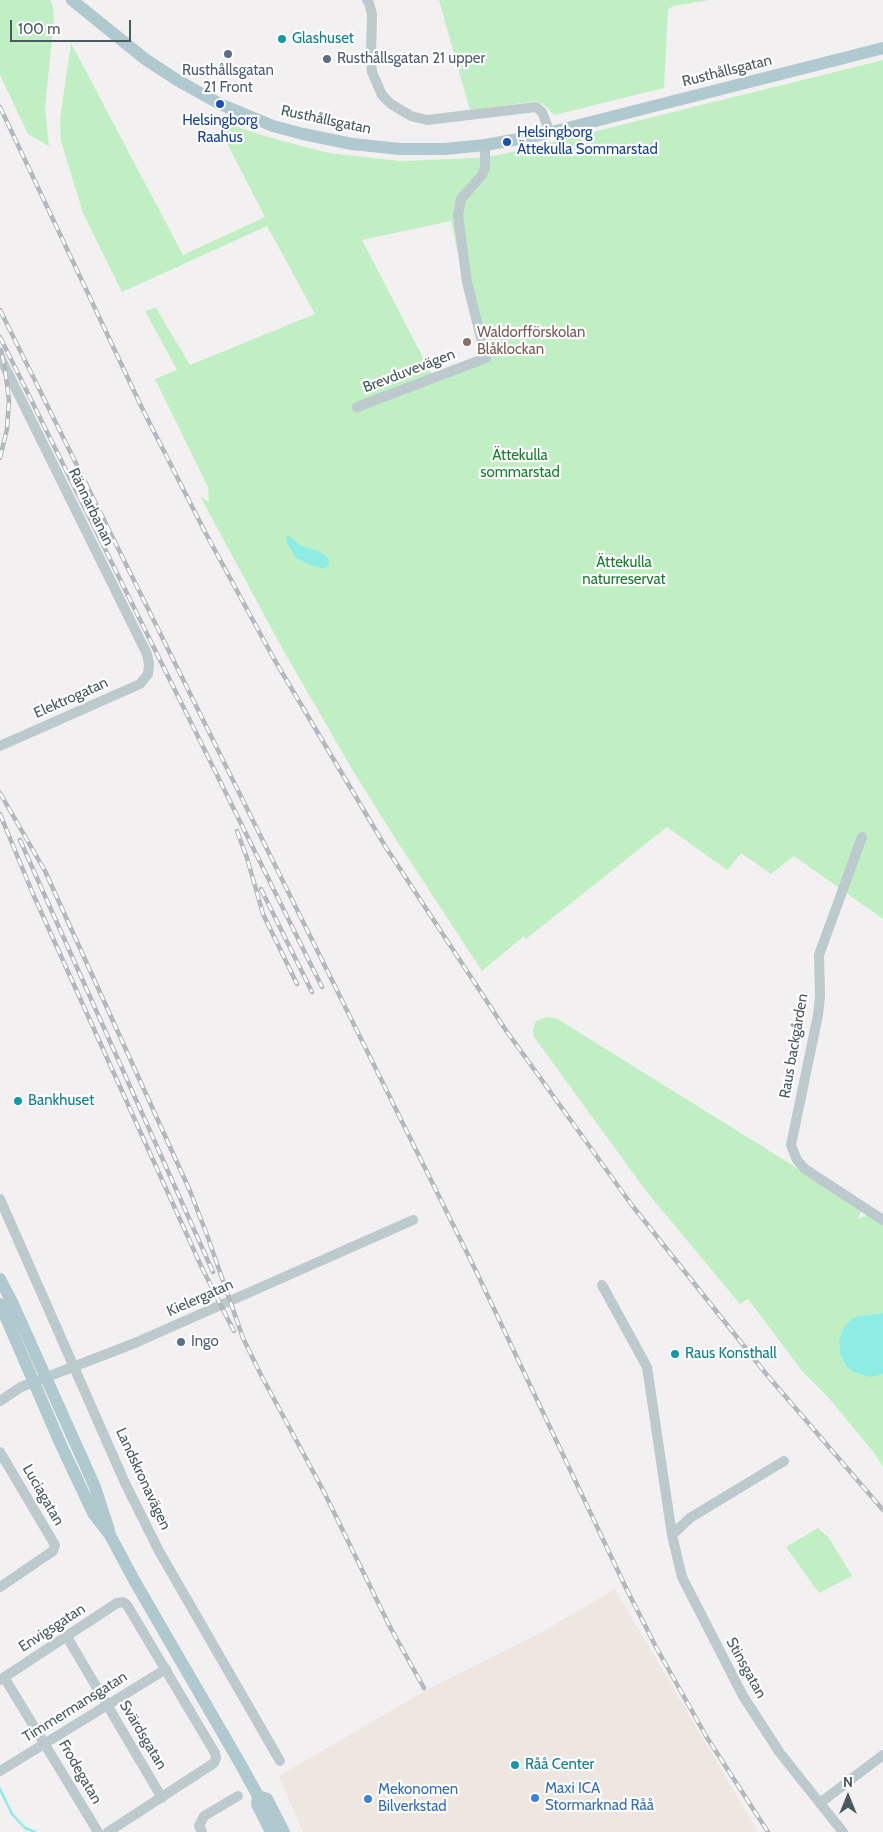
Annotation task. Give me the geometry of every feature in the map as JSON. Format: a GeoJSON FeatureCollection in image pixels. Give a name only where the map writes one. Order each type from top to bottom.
{"type":"FeatureCollection","features":[{"type":"Feature","properties":{"kind":"main road","name":"Rusthållsgatan"},"geometry":{"type":"LineString","coordinates":[[72,0],[145,59],[177,80],[220,104],[273,126],[330,140],[380,147],[445,149],[485,145],[550,133],[883,48]]}},
{"type":"Feature","properties":{"kind":"main road"},"geometry":{"type":"LineString","coordinates":[[0,1279],[12,1302],[40,1380],[93,1513],[110,1535],[258,1796],[257,1804],[271,1832]]}},
{"type":"Feature","properties":{"kind":"main road"},"geometry":{"type":"LineString","coordinates":[[0,1304],[40,1380]]}},
{"type":"Feature","properties":{"kind":"main road"},"geometry":{"type":"LineString","coordinates":[[258,1796],[268,1799],[284,1832]]}},
{"type":"Feature","properties":{"kind":"street"},"geometry":{"type":"LineString","coordinates":[[367,0],[372,14],[372,72],[382,95],[391,104],[411,116],[427,120],[536,107],[542,112],[550,133]]}},
{"type":"Feature","properties":{"kind":"street","name":"Brevduvevägen"},"geometry":{"type":"LineString","coordinates":[[357,407],[486,358],[467,282],[458,215],[461,199],[482,175],[485,168],[485,145]]}},
{"type":"Feature","properties":{"kind":"street","name":"Rännarbanan"},"geometry":{"type":"LineString","coordinates":[[0,357],[147,654],[149,671]]}},
{"type":"Feature","properties":{"kind":"street","name":"Elektrogatan"},"geometry":{"type":"LineString","coordinates":[[0,746],[140,684],[149,671]]}},
{"type":"Feature","properties":{"kind":"street","name":"Raus backgården"},"geometry":{"type":"LineString","coordinates":[[862,837],[819,956],[819,1009],[791,1145],[797,1160],[805,1169],[883,1220]]}},
{"type":"Feature","properties":{"kind":"street","name":"Landskronavägen"},"geometry":{"type":"LineString","coordinates":[[0,1199],[125,1483],[159,1551],[280,1761]]}},
{"type":"Feature","properties":{"kind":"street","name":"Kielergatan"},"geometry":{"type":"LineString","coordinates":[[0,1401],[21,1387],[135,1343],[413,1220]]}},
{"type":"Feature","properties":{"kind":"street","name":"Stinsgatan"},"geometry":{"type":"LineString","coordinates":[[602,1285],[647,1366],[672,1535],[682,1578],[743,1696],[780,1753],[842,1832]]}},
{"type":"Feature","properties":{"kind":"street","name":"Luciagatan"},"geometry":{"type":"LineString","coordinates":[[0,1452],[54,1545],[53,1552],[0,1587]]}},
{"type":"Feature","properties":{"kind":"street"},"geometry":{"type":"LineString","coordinates":[[672,1535],[690,1518],[784,1461]]}},
{"type":"Feature","properties":{"kind":"street","name":"Envigsgatan"},"geometry":{"type":"LineString","coordinates":[[2,1678],[121,1602],[127,1605],[166,1669]]}},
{"type":"Feature","properties":{"kind":"street","name":"Svärdsgatan"},"geometry":{"type":"LineString","coordinates":[[67,1637],[162,1798]]}},
{"type":"Feature","properties":{"kind":"street"},"geometry":{"type":"LineString","coordinates":[[108,1832],[214,1763],[216,1758],[215,1753],[166,1669]]}},
{"type":"Feature","properties":{"kind":"street","name":"Timmermansgatan"},"geometry":{"type":"LineString","coordinates":[[0,1771],[166,1669]]}},
{"type":"Feature","properties":{"kind":"street","name":"Frodegatan"},"geometry":{"type":"LineString","coordinates":[[2,1678],[46,1744],[98,1832]]}},
{"type":"Feature","properties":{"kind":"street"},"geometry":{"type":"LineString","coordinates":[[820,1803],[883,1755]]}},
{"type":"Feature","properties":{"kind":"street"},"geometry":{"type":"LineString","coordinates":[[202,1832],[199,1826],[204,1816],[238,1796]]}},
{"type":"Feature","properties":{"kind":"shaded area"},"geometry":{"type":"Polygon","coordinates":[[[615,1589],[758,1832],[303,1832],[279,1776],[432,1687],[544,1631],[615,1589]]]}},
{"type":"Feature","properties":{"kind":"green space"},"geometry":{"type":"Polygon","coordinates":[[[0,0],[50,0],[53,7],[54,20],[45,107],[49,146],[28,134],[0,75],[0,0]]]}},
{"type":"Feature","properties":{"kind":"green space"},"geometry":{"type":"Polygon","coordinates":[[[439,0],[710,0],[673,6],[668,10],[664,88],[554,115],[547,107],[537,101],[470,110],[439,0]]]}},
{"type":"Feature","properties":{"kind":"green space","name":"Ättekulla naturreservat"},"geometry":{"type":"Polygon","coordinates":[[[71,43],[183,255],[265,217],[215,120],[271,138],[329,153],[400,161],[477,158],[504,154],[883,60],[883,919],[794,856],[771,874],[741,853],[727,870],[667,827],[526,939],[524,936],[482,971],[353,771],[282,648],[200,496],[209,502],[208,487],[155,379],[177,370],[145,311],[156,308],[190,365],[315,314],[267,226],[122,292],[83,213],[61,141],[60,119],[71,43]],[[451,221],[362,240],[432,375],[480,357],[451,221]]]}},
{"type":"Feature","properties":{"kind":"green space"},"geometry":{"type":"Polygon","coordinates":[[[547,1017],[556,1018],[858,1206],[861,1211],[858,1219],[870,1214],[883,1223],[883,1313],[863,1315],[853,1319],[843,1329],[839,1346],[840,1354],[846,1366],[880,1375],[883,1374],[883,1467],[875,1454],[828,1397],[802,1371],[748,1299],[740,1304],[646,1191],[534,1037],[533,1030],[536,1021],[547,1017]]]}},
{"type":"Feature","properties":{"kind":"green space"},"geometry":{"type":"Polygon","coordinates":[[[818,1528],[829,1538],[852,1576],[819,1593],[786,1547],[818,1528]]]}},
{"type":"Feature","properties":{"kind":"water"},"geometry":{"type":"Polygon","coordinates":[[[288,535],[300,545],[320,552],[328,558],[329,564],[324,569],[296,558],[287,543],[286,536],[288,535]]]}},
{"type":"Feature","properties":{"kind":"water"},"geometry":{"type":"Polygon","coordinates":[[[883,1313],[883,1374],[869,1377],[854,1372],[846,1366],[840,1354],[839,1341],[843,1329],[849,1321],[858,1316],[883,1313]]]}},
{"type":"Feature","properties":{"kind":"waterway"},"geometry":{"type":"LineString","coordinates":[[0,1789],[12,1814],[25,1828],[35,1832]]}},
{"type":"Feature","properties":{"kind":"railway"},"geometry":{"type":"LineString","coordinates":[[0,107],[142,408],[205,532],[274,659],[385,846],[505,1029],[631,1204],[767,1375],[883,1510]]}},
{"type":"Feature","properties":{"kind":"railway"},"geometry":{"type":"LineString","coordinates":[[0,310],[477,1273],[626,1588],[656,1647],[706,1736],[768,1832]]}},
{"type":"Feature","properties":{"kind":"railway"},"geometry":{"type":"LineString","coordinates":[[0,337],[322,987]]}},
{"type":"Feature","properties":{"kind":"railway"},"geometry":{"type":"LineString","coordinates":[[0,458],[7,429],[9,400],[1,350]]}},
{"type":"Feature","properties":{"kind":"railway"},"geometry":{"type":"LineString","coordinates":[[0,793],[45,871],[190,1191],[243,1338],[323,1490],[390,1627],[424,1688]]}},
{"type":"Feature","properties":{"kind":"railway"},"geometry":{"type":"LineString","coordinates":[[0,814],[33,894],[144,1140],[202,1268],[234,1331]]}},
{"type":"Feature","properties":{"kind":"railway"},"geometry":{"type":"LineString","coordinates":[[237,831],[263,914],[297,984]]}},
{"type":"Feature","properties":{"kind":"railway"},"geometry":{"type":"LineString","coordinates":[[20,840],[213,1272]]}},
{"type":"Feature","properties":{"kind":"railway"},"geometry":{"type":"LineString","coordinates":[[261,889],[312,992]]}},
{"type":"Feature","properties":{"kind":"place","name":"Glashuset"},"geometry":{"type":"Point","coordinates":[282,39]}},
{"type":"Feature","properties":{"kind":"place","name":"Rusthållsgatan 21 Front"},"geometry":{"type":"Point","coordinates":[228,54]}},
{"type":"Feature","properties":{"kind":"place","name":"Rusthållsgatan 21 upper"},"geometry":{"type":"Point","coordinates":[327,59]}},
{"type":"Feature","properties":{"kind":"place","name":"Helsingborg Raahus"},"geometry":{"type":"Point","coordinates":[220,104]}},
{"type":"Feature","properties":{"kind":"place","name":"Helsingborg Ättekulla Sommarstad"},"geometry":{"type":"Point","coordinates":[507,142]}},
{"type":"Feature","properties":{"kind":"place","name":"Waldorfförskolan Blåklockan"},"geometry":{"type":"Point","coordinates":[467,342]}},
{"type":"Feature","properties":{"kind":"place","name":"Bankhuset"},"geometry":{"type":"Point","coordinates":[18,1101]}},
{"type":"Feature","properties":{"kind":"place","name":"Ingo"},"geometry":{"type":"Point","coordinates":[181,1342]}},
{"type":"Feature","properties":{"kind":"place","name":"Raus Konsthall"},"geometry":{"type":"Point","coordinates":[675,1354]}},
{"type":"Feature","properties":{"kind":"place","name":"Råå Center"},"geometry":{"type":"Point","coordinates":[515,1765]}},
{"type":"Feature","properties":{"kind":"place","name":"Maxi ICA Stormarknad Råå"},"geometry":{"type":"Point","coordinates":[535,1798]}},
{"type":"Feature","properties":{"kind":"place","name":"Mekonomen Bilverkstad"},"geometry":{"type":"Point","coordinates":[368,1799]}},
{"type":"Feature","properties":{"kind":"park label","name":"Ättekulla sommarstad"},"geometry":{"type":"Point","coordinates":[520,464]}}]}
